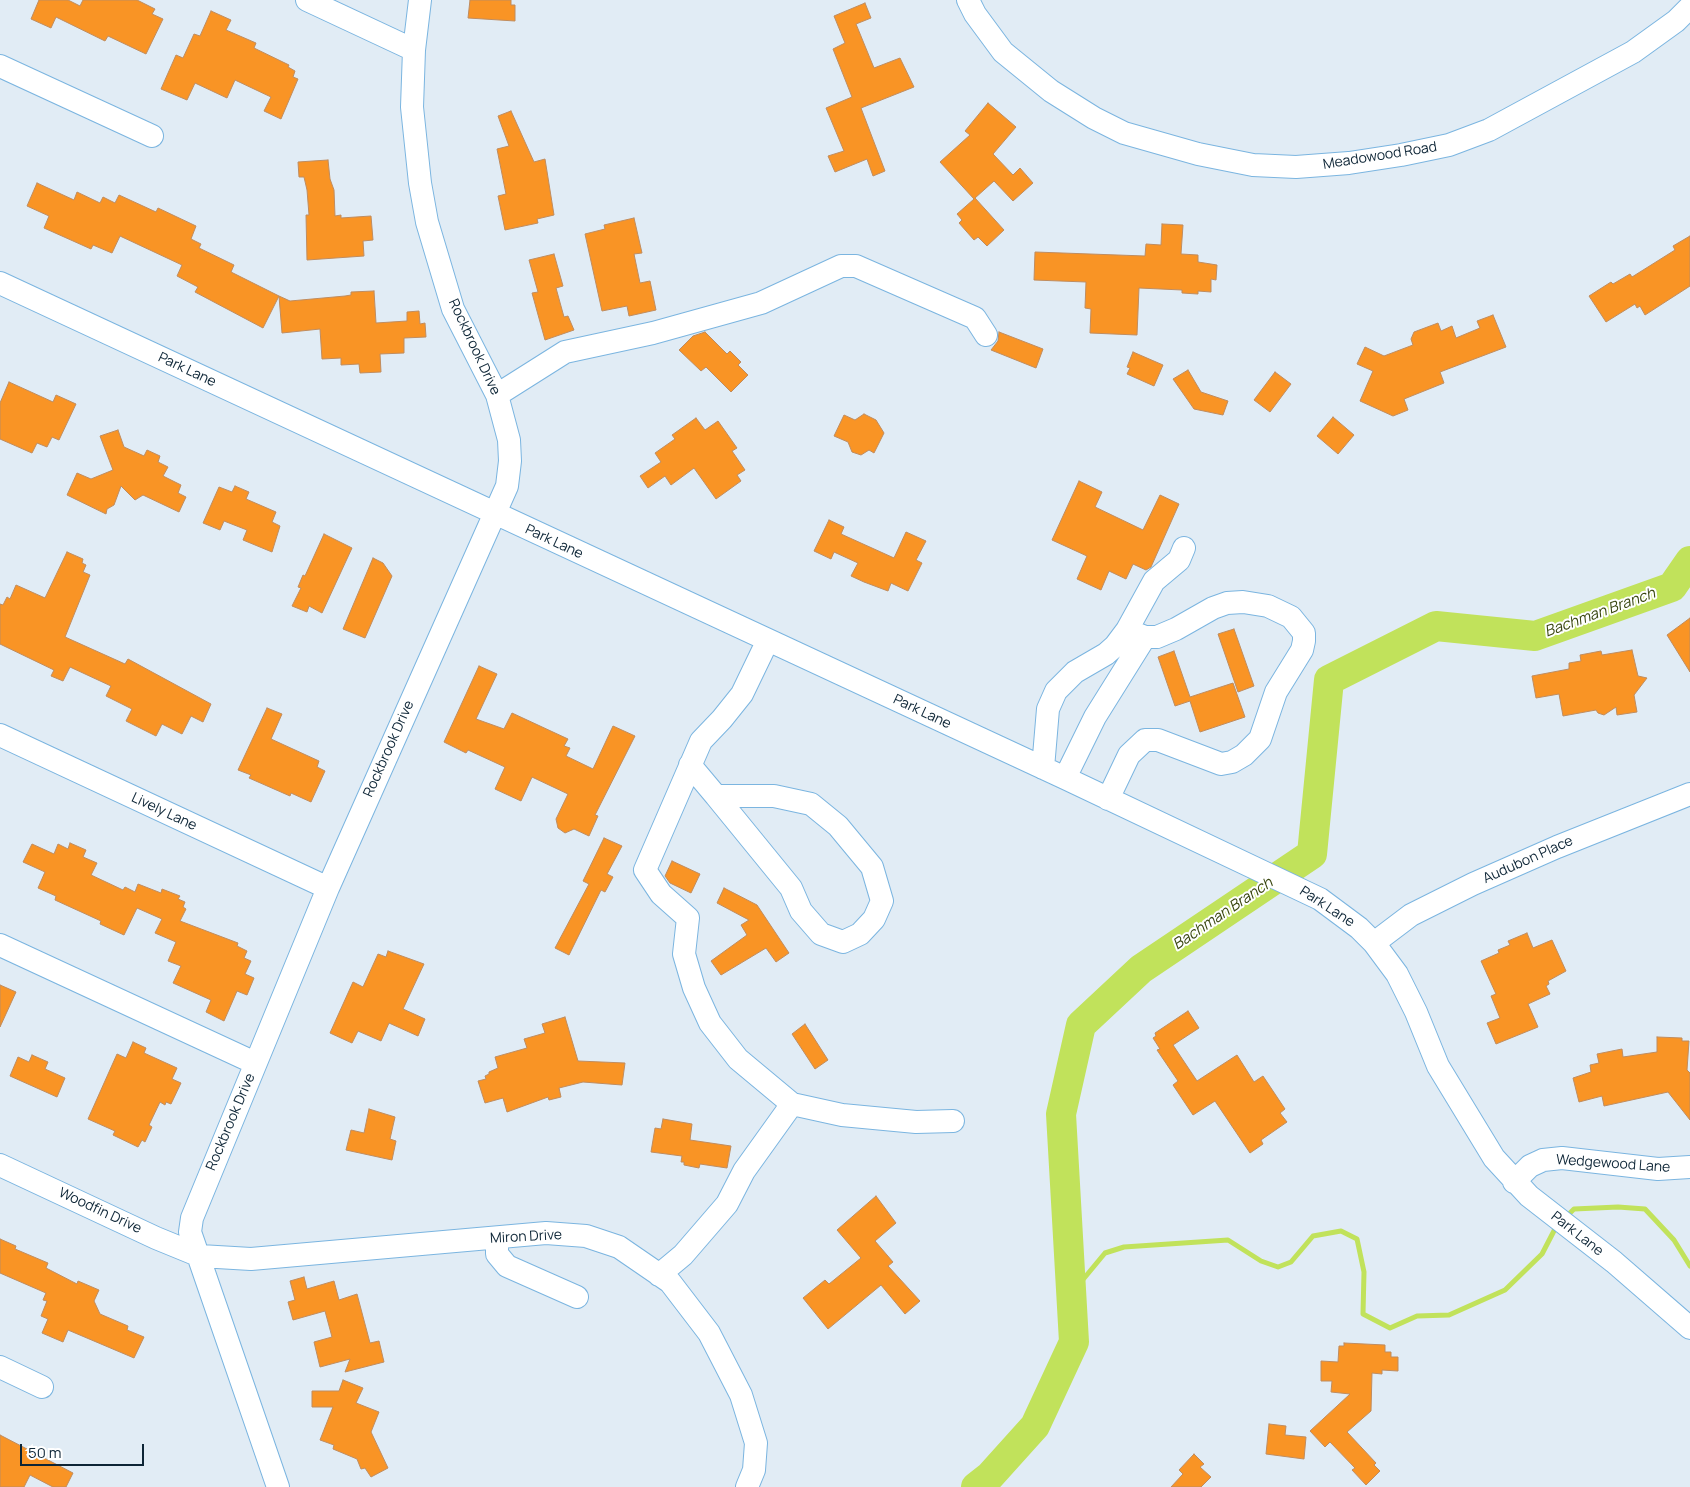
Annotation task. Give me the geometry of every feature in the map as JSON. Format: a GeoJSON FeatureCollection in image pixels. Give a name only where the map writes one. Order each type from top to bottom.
{"type":"FeatureCollection","features":[{"type":"Feature","properties":{"kind":"street"},"geometry":{"type":"LineString","coordinates":[[307,0],[414,50]]}},
{"type":"Feature","properties":{"kind":"street","name":"Rockbrook Drive"},"geometry":{"type":"LineString","coordinates":[[278,1487],[200,1256],[190,1232],[192,1218],[328,888],[507,486],[510,461],[509,440],[497,394],[453,309],[427,222],[420,183],[412,107],[414,50],[420,0]]}},
{"type":"Feature","properties":{"kind":"street","name":"Meadowood Road"},"geometry":{"type":"LineString","coordinates":[[968,0],[975,14],[1002,52],[1051,91],[1094,118],[1124,133],[1198,154],[1253,165],[1296,167],[1349,163],[1401,155],[1449,145],[1489,130],[1633,52],[1676,21],[1690,7]]}},
{"type":"Feature","properties":{"kind":"street"},"geometry":{"type":"LineString","coordinates":[[0,66],[152,136]]}},
{"type":"Feature","properties":{"kind":"street"},"geometry":{"type":"LineString","coordinates":[[497,394],[565,352],[653,333],[761,303],[841,266],[856,266],[975,318],[986,335]]}},
{"type":"Feature","properties":{"kind":"street","name":"Park Lane"},"geometry":{"type":"LineString","coordinates":[[0,283],[1044,768],[1297,887],[1342,914],[1374,943],[1397,974],[1416,1012],[1438,1066],[1472,1125],[1494,1158],[1514,1182],[1690,1328]]}},
{"type":"Feature","properties":{"kind":"street"},"geometry":{"type":"LineString","coordinates":[[1065,778],[1136,634],[1154,581],[1179,560],[1184,548]]}},
{"type":"Feature","properties":{"kind":"street"},"geometry":{"type":"LineString","coordinates":[[1044,768],[1048,709],[1056,691],[1075,672],[1136,634],[1157,637],[1176,629],[1213,608],[1227,603],[1243,602],[1268,606],[1291,617],[1304,633],[1302,650],[1276,692],[1260,739],[1244,755],[1232,762],[1221,764],[1158,740],[1145,740],[1129,755],[1108,799]]}},
{"type":"Feature","properties":{"kind":"street"},"geometry":{"type":"LineString","coordinates":[[768,640],[742,694],[722,719],[700,741],[645,870],[661,894],[688,918],[684,954],[694,988],[710,1023],[738,1059],[792,1104],[842,1115],[916,1122],[953,1121]]}},
{"type":"Feature","properties":{"kind":"street","name":"Lively Lane"},"geometry":{"type":"LineString","coordinates":[[0,735],[328,888]]}},
{"type":"Feature","properties":{"kind":"street"},"geometry":{"type":"LineString","coordinates":[[690,765],[791,888],[801,911],[821,934],[844,942],[860,934],[874,919],[882,902],[872,867],[838,826],[811,804],[774,796],[716,796]]}},
{"type":"Feature","properties":{"kind":"street","name":"Audubon Place"},"geometry":{"type":"LineString","coordinates":[[1374,943],[1411,915],[1473,884],[1557,847],[1690,794]]}},
{"type":"Feature","properties":{"kind":"street"},"geometry":{"type":"LineString","coordinates":[[0,945],[256,1063]]}},
{"type":"Feature","properties":{"kind":"street"},"geometry":{"type":"LineString","coordinates":[[659,1275],[682,1255],[727,1204],[744,1171],[792,1104]]}},
{"type":"Feature","properties":{"kind":"street","name":"Wedgewood Lane"},"geometry":{"type":"LineString","coordinates":[[1514,1182],[1530,1166],[1543,1160],[1562,1158],[1658,1170],[1690,1166]]}},
{"type":"Feature","properties":{"kind":"street","name":"Woodfin Drive"},"geometry":{"type":"LineString","coordinates":[[0,1165],[200,1256]]}},
{"type":"Feature","properties":{"kind":"street","name":"Miron Drive"},"geometry":{"type":"LineString","coordinates":[[200,1256],[252,1260],[546,1233],[586,1236],[620,1248],[670,1282],[709,1333],[741,1395],[756,1443],[754,1470],[746,1487]]}},
{"type":"Feature","properties":{"kind":"street"},"geometry":{"type":"LineString","coordinates":[[497,1238],[497,1254],[508,1266],[577,1297]]}},
{"type":"Feature","properties":{"kind":"street"},"geometry":{"type":"LineString","coordinates":[[0,1368],[42,1388]]}},
{"type":"Feature","properties":{"kind":"building"},"geometry":{"type":"Polygon","coordinates":[[[39,0],[68,0],[80,6],[83,0],[137,0],[155,9],[152,14],[163,19],[146,54],[108,36],[105,41],[56,17],[51,28],[31,19],[39,0]]]}},
{"type":"Feature","properties":{"kind":"building"},"geometry":{"type":"Polygon","coordinates":[[[470,0],[511,0],[511,5],[515,5],[515,21],[468,18],[470,0]]]}},
{"type":"Feature","properties":{"kind":"building"},"geometry":{"type":"Polygon","coordinates":[[[865,3],[871,18],[856,24],[874,68],[900,58],[914,87],[861,108],[885,171],[873,176],[867,159],[835,172],[828,156],[844,151],[826,108],[852,97],[833,49],[845,43],[834,16],[865,3]]]}},
{"type":"Feature","properties":{"kind":"building"},"geometry":{"type":"Polygon","coordinates":[[[211,11],[231,20],[226,30],[256,43],[254,48],[289,65],[288,67],[295,71],[293,77],[298,79],[281,119],[264,111],[271,97],[235,80],[227,98],[195,83],[187,100],[161,89],[176,55],[183,58],[194,34],[200,36],[211,11]]]}},
{"type":"Feature","properties":{"kind":"building"},"geometry":{"type":"Polygon","coordinates":[[[988,103],[1016,127],[993,154],[1013,175],[1020,168],[1033,183],[1013,201],[994,181],[975,198],[1004,230],[987,246],[978,237],[974,240],[959,223],[962,220],[957,214],[974,199],[940,162],[970,135],[965,131],[988,103]]]}},
{"type":"Feature","properties":{"kind":"building"},"geometry":{"type":"Polygon","coordinates":[[[511,111],[534,162],[545,159],[554,215],[537,219],[538,223],[505,230],[498,196],[506,194],[497,149],[509,146],[498,116],[511,111]]]}},
{"type":"Feature","properties":{"kind":"building"},"geometry":{"type":"Polygon","coordinates":[[[328,160],[330,179],[334,190],[335,216],[341,215],[341,218],[371,216],[373,240],[363,241],[364,256],[307,260],[306,215],[309,215],[307,190],[304,177],[299,177],[298,162],[328,160]]]}},
{"type":"Feature","properties":{"kind":"building"},"geometry":{"type":"Polygon","coordinates":[[[37,183],[74,200],[77,192],[100,203],[103,197],[115,203],[119,195],[156,212],[158,208],[196,226],[191,239],[201,244],[199,248],[234,265],[231,272],[279,296],[263,328],[195,292],[198,287],[177,276],[182,265],[120,236],[112,253],[93,245],[91,249],[44,228],[49,216],[27,206],[37,183]]]}},
{"type":"Feature","properties":{"kind":"building"},"geometry":{"type":"Polygon","coordinates":[[[634,218],[642,253],[634,254],[640,283],[650,281],[656,310],[629,316],[627,306],[602,311],[585,234],[605,229],[604,225],[634,218]]]}},
{"type":"Feature","properties":{"kind":"building"},"geometry":{"type":"Polygon","coordinates":[[[1162,224],[1183,225],[1181,254],[1198,255],[1198,262],[1217,265],[1216,280],[1211,279],[1211,292],[1198,291],[1198,294],[1182,293],[1182,290],[1139,288],[1137,335],[1090,333],[1091,309],[1085,308],[1086,282],[1034,280],[1035,252],[1145,256],[1146,244],[1161,245],[1162,224]]]}},
{"type":"Feature","properties":{"kind":"building"},"geometry":{"type":"Polygon","coordinates":[[[1690,236],[1690,286],[1645,315],[1640,306],[1637,308],[1635,304],[1606,322],[1589,296],[1611,282],[1613,284],[1630,274],[1632,277],[1675,250],[1673,246],[1690,236]]]}},
{"type":"Feature","properties":{"kind":"building"},"geometry":{"type":"Polygon","coordinates":[[[554,254],[563,286],[556,288],[564,317],[568,316],[574,330],[545,340],[532,293],[538,292],[529,260],[554,254]]]}},
{"type":"Feature","properties":{"kind":"building"},"geometry":{"type":"Polygon","coordinates":[[[374,291],[376,323],[407,321],[407,312],[419,311],[420,324],[425,323],[426,337],[404,338],[404,353],[380,354],[381,372],[360,373],[359,364],[341,365],[341,358],[322,359],[320,329],[282,333],[279,296],[290,301],[345,296],[351,295],[351,292],[374,291]]]}},
{"type":"Feature","properties":{"kind":"building"},"geometry":{"type":"Polygon","coordinates":[[[1493,315],[1506,347],[1440,372],[1444,383],[1404,399],[1408,410],[1393,416],[1360,401],[1373,371],[1357,364],[1365,347],[1384,356],[1413,345],[1411,339],[1414,332],[1438,323],[1441,331],[1452,326],[1456,338],[1480,328],[1477,321],[1493,315]]]}},
{"type":"Feature","properties":{"kind":"building"},"geometry":{"type":"Polygon","coordinates":[[[705,332],[727,354],[730,351],[741,362],[738,365],[748,375],[731,392],[706,367],[701,371],[679,350],[693,336],[705,332]]]}},
{"type":"Feature","properties":{"kind":"building"},"geometry":{"type":"Polygon","coordinates":[[[999,332],[1043,349],[1036,368],[991,350],[998,341],[999,332]]]}},
{"type":"Feature","properties":{"kind":"building"},"geometry":{"type":"Polygon","coordinates":[[[1133,352],[1163,365],[1154,386],[1127,374],[1130,368],[1127,367],[1133,352]]]}},
{"type":"Feature","properties":{"kind":"building"},"geometry":{"type":"Polygon","coordinates":[[[1188,370],[1201,392],[1228,401],[1223,415],[1194,409],[1173,379],[1188,370]]]}},
{"type":"Feature","properties":{"kind":"building"},"geometry":{"type":"Polygon","coordinates":[[[1275,372],[1291,384],[1270,412],[1254,400],[1275,372]]]}},
{"type":"Feature","properties":{"kind":"building"},"geometry":{"type":"Polygon","coordinates":[[[9,382],[53,402],[56,395],[76,404],[59,440],[52,437],[47,447],[37,443],[32,453],[0,439],[0,403],[9,382]]]}},
{"type":"Feature","properties":{"kind":"building"},"geometry":{"type":"Polygon","coordinates":[[[864,414],[876,420],[884,433],[874,453],[869,450],[861,455],[852,452],[848,442],[834,436],[844,415],[855,420],[864,414]]]}},
{"type":"Feature","properties":{"kind":"building"},"geometry":{"type":"Polygon","coordinates":[[[1333,417],[1354,435],[1338,454],[1317,436],[1333,417]]]}},
{"type":"Feature","properties":{"kind":"building"},"geometry":{"type":"Polygon","coordinates":[[[696,418],[705,430],[718,421],[737,448],[732,451],[745,470],[737,475],[741,481],[716,499],[694,468],[671,485],[665,476],[648,488],[640,476],[661,462],[655,453],[675,439],[672,435],[696,418]]]}},
{"type":"Feature","properties":{"kind":"building"},"geometry":{"type":"Polygon","coordinates":[[[118,430],[124,447],[144,456],[147,450],[160,456],[158,462],[168,467],[163,476],[181,485],[178,493],[186,497],[179,512],[143,495],[135,500],[121,486],[114,505],[107,509],[106,514],[67,495],[77,473],[91,479],[113,470],[100,436],[118,430]]]}},
{"type":"Feature","properties":{"kind":"building"},"geometry":{"type":"Polygon","coordinates":[[[1079,481],[1102,492],[1095,507],[1143,530],[1160,495],[1179,504],[1151,567],[1146,570],[1133,564],[1126,579],[1109,571],[1101,590],[1077,579],[1087,556],[1052,540],[1079,481]]]}},
{"type":"Feature","properties":{"kind":"building"},"geometry":{"type":"Polygon","coordinates":[[[235,486],[249,492],[246,499],[276,512],[272,522],[280,526],[272,552],[243,540],[247,530],[224,521],[220,530],[203,523],[219,487],[232,492],[235,486]]]}},
{"type":"Feature","properties":{"kind":"building"},"geometry":{"type":"Polygon","coordinates":[[[829,520],[844,527],[841,534],[894,558],[906,532],[926,541],[916,560],[922,563],[908,591],[891,583],[888,591],[864,582],[851,576],[858,563],[834,552],[831,559],[814,551],[829,520]]]}},
{"type":"Feature","properties":{"kind":"building"},"geometry":{"type":"Polygon","coordinates":[[[324,534],[352,548],[322,613],[309,606],[307,612],[292,606],[301,588],[298,587],[303,575],[305,576],[324,534]]]}},
{"type":"Feature","properties":{"kind":"building"},"geometry":{"type":"Polygon","coordinates":[[[67,552],[83,559],[82,563],[86,565],[83,572],[90,575],[65,637],[125,664],[128,659],[211,704],[203,722],[191,716],[182,734],[162,724],[156,736],[126,721],[132,709],[106,696],[111,686],[70,667],[63,681],[51,676],[54,670],[0,644],[0,604],[3,605],[7,597],[10,599],[16,585],[45,598],[67,552]]]}},
{"type":"Feature","properties":{"kind":"building"},"geometry":{"type":"Polygon","coordinates":[[[373,558],[383,563],[392,576],[365,638],[343,629],[373,558]]]}},
{"type":"Feature","properties":{"kind":"building"},"geometry":{"type":"Polygon","coordinates":[[[1690,618],[1690,672],[1667,635],[1690,618]]]}},
{"type":"Feature","properties":{"kind":"building"},"geometry":{"type":"Polygon","coordinates":[[[1234,629],[1254,686],[1238,692],[1218,634],[1234,629]]]}},
{"type":"Feature","properties":{"kind":"building"},"geometry":{"type":"Polygon","coordinates":[[[1632,650],[1638,676],[1647,678],[1634,695],[1637,712],[1617,715],[1616,707],[1604,715],[1596,710],[1563,716],[1559,694],[1536,698],[1532,676],[1569,669],[1569,663],[1581,661],[1580,655],[1601,651],[1602,655],[1632,650]]]}},
{"type":"Feature","properties":{"kind":"building"},"geometry":{"type":"Polygon","coordinates":[[[1174,651],[1190,697],[1233,683],[1245,717],[1200,732],[1190,701],[1175,706],[1158,657],[1174,651]]]}},
{"type":"Feature","properties":{"kind":"building"},"geometry":{"type":"Polygon","coordinates":[[[479,666],[497,674],[476,719],[504,729],[512,713],[568,739],[564,746],[570,748],[566,756],[593,769],[613,726],[635,736],[595,815],[598,816],[589,836],[574,829],[565,833],[558,828],[556,819],[568,794],[532,777],[521,801],[495,789],[505,767],[468,750],[466,753],[444,742],[479,666]]]}},
{"type":"Feature","properties":{"kind":"building"},"geometry":{"type":"Polygon","coordinates":[[[267,708],[282,714],[271,739],[319,761],[317,767],[325,771],[311,802],[291,793],[290,796],[249,778],[251,775],[238,770],[267,708]]]}},
{"type":"Feature","properties":{"kind":"building"},"geometry":{"type":"Polygon","coordinates":[[[604,838],[622,846],[607,874],[613,877],[605,892],[601,890],[569,955],[555,948],[589,884],[583,881],[604,838]]]}},
{"type":"Feature","properties":{"kind":"building"},"geometry":{"type":"Polygon","coordinates":[[[70,843],[86,850],[83,857],[97,863],[91,875],[123,890],[125,887],[135,892],[138,884],[161,893],[162,889],[180,896],[178,899],[185,902],[183,907],[186,909],[180,921],[238,943],[237,946],[247,951],[244,958],[251,961],[245,974],[254,978],[247,995],[237,991],[224,1021],[206,1012],[211,1000],[173,983],[181,966],[168,961],[176,942],[155,933],[162,919],[137,908],[124,935],[100,924],[101,921],[55,900],[56,896],[38,888],[45,872],[23,862],[32,844],[54,854],[58,844],[68,849],[70,843]]]}},
{"type":"Feature","properties":{"kind":"building"},"geometry":{"type":"Polygon","coordinates":[[[672,861],[700,874],[691,893],[670,883],[665,876],[672,861]]]}},
{"type":"Feature","properties":{"kind":"building"},"geometry":{"type":"Polygon","coordinates":[[[724,888],[757,905],[789,953],[776,962],[766,948],[721,975],[711,961],[747,935],[741,925],[749,920],[717,903],[724,888]]]}},
{"type":"Feature","properties":{"kind":"building"},"geometry":{"type":"Polygon","coordinates":[[[1527,933],[1533,948],[1552,940],[1566,971],[1548,981],[1549,984],[1546,986],[1550,994],[1528,1004],[1538,1027],[1496,1044],[1487,1023],[1500,1018],[1491,996],[1496,994],[1481,961],[1499,953],[1498,950],[1510,945],[1508,941],[1527,933]]]}},
{"type":"Feature","properties":{"kind":"building"},"geometry":{"type":"Polygon","coordinates":[[[388,951],[424,964],[403,1009],[425,1019],[418,1036],[389,1023],[381,1041],[358,1031],[352,1043],[330,1033],[353,982],[363,987],[378,954],[386,957],[388,951]]]}},
{"type":"Feature","properties":{"kind":"building"},"geometry":{"type":"Polygon","coordinates":[[[0,985],[16,992],[0,1027],[0,985]]]}},
{"type":"Feature","properties":{"kind":"building"},"geometry":{"type":"Polygon","coordinates":[[[1188,1011],[1199,1028],[1173,1045],[1197,1081],[1237,1055],[1254,1082],[1263,1076],[1285,1109],[1280,1113],[1287,1122],[1261,1140],[1263,1144],[1250,1153],[1215,1101],[1193,1115],[1173,1085],[1178,1081],[1157,1050],[1160,1049],[1153,1038],[1156,1036],[1155,1033],[1188,1011]]]}},
{"type":"Feature","properties":{"kind":"building"},"geometry":{"type":"Polygon","coordinates":[[[565,1017],[578,1061],[625,1063],[622,1085],[583,1082],[559,1088],[561,1097],[549,1100],[548,1097],[507,1112],[503,1098],[485,1103],[478,1081],[486,1079],[485,1076],[489,1072],[498,1068],[495,1057],[527,1048],[524,1039],[545,1033],[542,1024],[565,1017]]]}},
{"type":"Feature","properties":{"kind":"building"},"geometry":{"type":"Polygon","coordinates":[[[805,1024],[828,1060],[815,1069],[792,1034],[805,1024]]]}},
{"type":"Feature","properties":{"kind":"building"},"geometry":{"type":"Polygon","coordinates":[[[1657,1037],[1682,1038],[1682,1041],[1689,1041],[1687,1070],[1690,1073],[1690,1120],[1668,1092],[1604,1106],[1602,1096],[1579,1102],[1573,1078],[1591,1072],[1590,1065],[1599,1063],[1597,1054],[1622,1049],[1623,1057],[1657,1052],[1657,1037]]]}},
{"type":"Feature","properties":{"kind":"building"},"geometry":{"type":"Polygon","coordinates":[[[133,1042],[146,1048],[144,1053],[177,1068],[172,1079],[181,1083],[171,1104],[166,1102],[165,1105],[160,1102],[149,1125],[152,1127],[145,1142],[142,1140],[138,1147],[113,1135],[115,1131],[88,1119],[117,1054],[126,1058],[133,1042]]]}},
{"type":"Feature","properties":{"kind":"building"},"geometry":{"type":"Polygon","coordinates":[[[32,1055],[48,1062],[45,1069],[65,1078],[57,1097],[10,1076],[18,1057],[29,1062],[32,1055]]]}},
{"type":"Feature","properties":{"kind":"building"},"geometry":{"type":"Polygon","coordinates":[[[369,1109],[395,1117],[390,1139],[396,1141],[392,1160],[346,1150],[351,1130],[364,1133],[369,1109]]]}},
{"type":"Feature","properties":{"kind":"building"},"geometry":{"type":"Polygon","coordinates":[[[663,1119],[692,1124],[690,1140],[731,1146],[727,1168],[700,1164],[699,1168],[684,1165],[684,1162],[681,1162],[682,1156],[651,1152],[655,1128],[661,1129],[663,1119]]]}},
{"type":"Feature","properties":{"kind":"building"},"geometry":{"type":"Polygon","coordinates":[[[876,1196],[896,1223],[875,1241],[893,1262],[888,1266],[920,1301],[905,1314],[881,1285],[828,1329],[803,1298],[825,1280],[829,1284],[861,1258],[837,1230],[876,1196]]]}},
{"type":"Feature","properties":{"kind":"building"},"geometry":{"type":"Polygon","coordinates":[[[0,1239],[16,1246],[15,1249],[48,1263],[46,1268],[77,1284],[78,1281],[99,1290],[94,1301],[100,1314],[128,1326],[127,1330],[144,1337],[134,1358],[68,1330],[63,1342],[42,1333],[48,1319],[41,1316],[47,1301],[43,1300],[46,1293],[0,1273],[0,1239]]]}},
{"type":"Feature","properties":{"kind":"building"},"geometry":{"type":"Polygon","coordinates":[[[304,1277],[307,1289],[334,1281],[339,1300],[357,1294],[370,1343],[379,1341],[384,1362],[345,1372],[350,1359],[320,1367],[314,1342],[332,1337],[325,1311],[293,1320],[288,1302],[295,1300],[290,1281],[304,1277]]]}},
{"type":"Feature","properties":{"kind":"building"},"geometry":{"type":"Polygon","coordinates":[[[1344,1343],[1385,1345],[1385,1352],[1391,1352],[1391,1357],[1398,1357],[1398,1371],[1382,1370],[1382,1374],[1372,1373],[1371,1411],[1347,1432],[1376,1463],[1374,1465],[1380,1471],[1366,1485],[1352,1470],[1355,1468],[1330,1442],[1325,1447],[1310,1431],[1350,1394],[1331,1392],[1332,1381],[1321,1381],[1321,1361],[1338,1362],[1339,1346],[1344,1346],[1344,1343]]]}},
{"type":"Feature","properties":{"kind":"building"},"geometry":{"type":"Polygon","coordinates":[[[343,1380],[363,1388],[356,1403],[379,1412],[371,1432],[388,1468],[371,1477],[365,1468],[361,1469],[357,1459],[333,1449],[334,1445],[320,1440],[333,1407],[312,1407],[312,1391],[339,1391],[343,1380]]]}},
{"type":"Feature","properties":{"kind":"building"},"geometry":{"type":"Polygon","coordinates":[[[1269,1424],[1286,1426],[1285,1435],[1306,1437],[1304,1459],[1266,1454],[1269,1424]]]}},
{"type":"Feature","properties":{"kind":"building"},"geometry":{"type":"Polygon","coordinates":[[[0,1435],[73,1473],[66,1487],[53,1487],[30,1475],[24,1487],[0,1487],[0,1435]]]}},
{"type":"Feature","properties":{"kind":"building"},"geometry":{"type":"Polygon","coordinates":[[[1194,1454],[1204,1464],[1200,1467],[1211,1477],[1201,1487],[1171,1487],[1183,1474],[1179,1470],[1194,1454]]]}},
{"type":"Feature","properties":{"kind":"waterway","name":"Bachman Branch"},"geometry":{"type":"LineString","coordinates":[[976,1487],[990,1476],[1035,1426],[1074,1342],[1061,1114],[1081,1025],[1141,969],[1312,854],[1329,680],[1436,626],[1535,636],[1672,587],[1690,561]]}},
{"type":"Feature","properties":{"kind":"waterway"},"geometry":{"type":"LineString","coordinates":[[1565,1218],[1574,1209],[1618,1207],[1645,1209],[1674,1240],[1690,1266]]}},
{"type":"Feature","properties":{"kind":"waterway"},"geometry":{"type":"LineString","coordinates":[[1071,1294],[1105,1253],[1124,1247],[1228,1240],[1261,1261],[1278,1267],[1291,1262],[1313,1236],[1341,1231],[1357,1239],[1364,1272],[1363,1314],[1390,1328],[1417,1316],[1449,1315],[1505,1290],[1542,1254],[1557,1225]]}}]}
